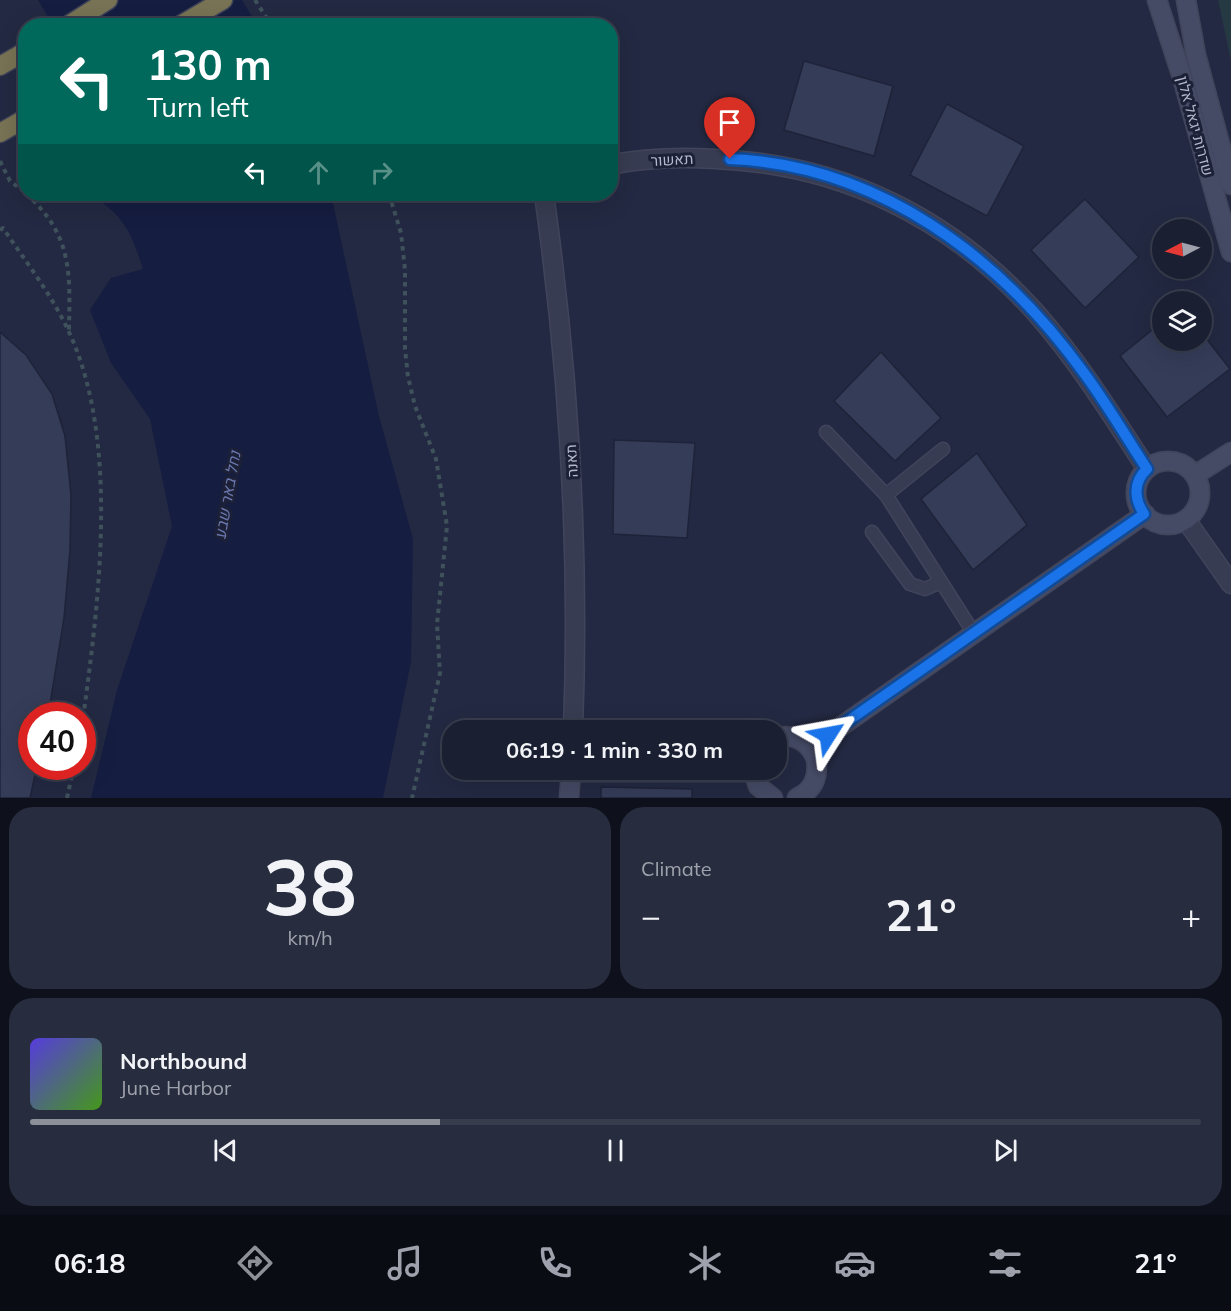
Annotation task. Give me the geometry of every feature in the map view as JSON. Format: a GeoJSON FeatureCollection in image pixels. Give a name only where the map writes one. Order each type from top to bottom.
{"type":"FeatureCollection","features":[{"type":"Feature","properties":{"kind":"highway"},"geometry":{"type":"LineString","coordinates":[[80,18],[108,0]]}},
{"type":"Feature","properties":{"kind":"highway"},"geometry":{"type":"LineString","coordinates":[[193,18],[223,0]]}},
{"type":"Feature","properties":{"kind":"highway"},"geometry":{"type":"LineString","coordinates":[[0,66],[18,56]]}},
{"type":"Feature","properties":{"kind":"highway"},"geometry":{"type":"LineString","coordinates":[[0,134],[18,123]]}},
{"type":"Feature","properties":{"kind":"street","name":"שדרות יגאל אלון"},"geometry":{"type":"LineString","coordinates":[[1157,0],[1182,77],[1231,252]]}},
{"type":"Feature","properties":{"kind":"street","name":"שדרות יגאל אלון"},"geometry":{"type":"LineString","coordinates":[[1186,0],[1196,55],[1231,185]]}},
{"type":"Feature","properties":{"kind":"street","name":"תאשור"},"geometry":{"type":"LineString","coordinates":[[618,164],[686,158],[763,162],[815,172],[875,192],[931,223],[985,263],[1036,313],[1084,373],[1147,469]]}},
{"type":"Feature","properties":{"kind":"street","name":"תאנה"},"geometry":{"type":"LineString","coordinates":[[545,201],[567,378],[573,472],[576,565],[573,720]]}},
{"type":"Feature","properties":{"kind":"street"},"geometry":{"type":"LineString","coordinates":[[1195,475],[1231,452]]}},
{"type":"Feature","properties":{"kind":"street"},"geometry":{"type":"LineString","coordinates":[[1175,461],[1184,465],[1195,475],[1199,484],[1199,500],[1196,509],[1186,520],[1166,525],[1156,523],[1144,514],[1137,501],[1136,491],[1138,481],[1147,469],[1160,462],[1175,461]]}},
{"type":"Feature","properties":{"kind":"street"},"geometry":{"type":"LineString","coordinates":[[810,748],[975,635],[1144,514]]}},
{"type":"Feature","properties":{"kind":"street"},"geometry":{"type":"LineString","coordinates":[[1186,520],[1231,584]]}},
{"type":"Feature","properties":{"kind":"street"},"geometry":{"type":"LineString","coordinates":[[787,738],[797,738],[810,748],[816,759],[817,770],[808,795]]}},
{"type":"Feature","properties":{"kind":"street"},"geometry":{"type":"LineString","coordinates":[[569,798],[570,780]]}},
{"type":"Feature","properties":{"kind":"street"},"geometry":{"type":"LineString","coordinates":[[756,780],[758,786],[773,798]]}},
{"type":"Feature","properties":{"kind":"lane"},"geometry":{"type":"LineString","coordinates":[[826,432],[886,495],[975,635]]}},
{"type":"Feature","properties":{"kind":"lane"},"geometry":{"type":"LineString","coordinates":[[886,495],[943,449]]}},
{"type":"Feature","properties":{"kind":"lane"},"geometry":{"type":"LineString","coordinates":[[872,532],[910,584],[925,589],[941,582]]}},
{"type":"Feature","properties":{"kind":"path"},"geometry":{"type":"LineString","coordinates":[[255,0],[267,18]]}},
{"type":"Feature","properties":{"kind":"path"},"geometry":{"type":"LineString","coordinates":[[0,161],[10,181],[18,187]]}},
{"type":"Feature","properties":{"kind":"path"},"geometry":{"type":"LineString","coordinates":[[33,201],[49,218],[64,247],[70,289],[69,332]]}},
{"type":"Feature","properties":{"kind":"path"},"geometry":{"type":"LineString","coordinates":[[391,201],[401,233],[405,270],[405,349],[408,377],[415,406],[436,459],[447,526],[438,615],[440,673],[412,798]]}},
{"type":"Feature","properties":{"kind":"path"},"geometry":{"type":"LineString","coordinates":[[0,230],[3,228],[39,281],[69,332],[85,378],[96,428],[100,523],[94,637],[85,702]]}},
{"type":"Feature","properties":{"kind":"path"},"geometry":{"type":"LineString","coordinates":[[67,798],[71,780]]}},
{"type":"Feature","properties":{"kind":"shaded area"},"geometry":{"type":"Polygon","coordinates":[[[1218,0],[1231,0],[1231,61],[1218,0]]]}},
{"type":"Feature","properties":{"kind":"water"},"geometry":{"type":"Polygon","coordinates":[[[38,0],[242,0],[253,18],[49,18],[38,0]]]}},
{"type":"Feature","properties":{"kind":"water","name":"נחל באר שבע"},"geometry":{"type":"Polygon","coordinates":[[[100,201],[333,201],[379,416],[413,539],[411,662],[383,798],[91,798],[117,690],[172,526],[150,419],[111,363],[90,310],[111,278],[143,269],[130,234],[111,210],[100,201]]]}},
{"type":"Feature","properties":{"kind":"building"},"geometry":{"type":"Polygon","coordinates":[[[804,61],[893,86],[874,156],[784,130],[804,61]]]}},
{"type":"Feature","properties":{"kind":"building"},"geometry":{"type":"Polygon","coordinates":[[[947,104],[1024,146],[987,216],[910,175],[947,104]]]}},
{"type":"Feature","properties":{"kind":"building"},"geometry":{"type":"Polygon","coordinates":[[[1085,199],[1139,257],[1085,308],[1031,250],[1085,199]]]}},
{"type":"Feature","properties":{"kind":"building"},"geometry":{"type":"Polygon","coordinates":[[[1152,330],[1152,351],[1212,351],[1212,346],[1230,369],[1167,417],[1120,356],[1152,330]]]}},
{"type":"Feature","properties":{"kind":"building"},"geometry":{"type":"Polygon","coordinates":[[[0,332],[26,355],[52,394],[65,436],[71,495],[70,550],[64,618],[50,702],[18,702],[18,780],[34,780],[30,798],[0,798],[0,332]]]}},
{"type":"Feature","properties":{"kind":"building"},"geometry":{"type":"Polygon","coordinates":[[[881,352],[941,418],[895,461],[834,401],[881,352]]]}},
{"type":"Feature","properties":{"kind":"building"},"geometry":{"type":"Polygon","coordinates":[[[614,440],[695,443],[687,538],[613,534],[614,440]]]}},
{"type":"Feature","properties":{"kind":"building"},"geometry":{"type":"Polygon","coordinates":[[[977,453],[1027,525],[973,570],[921,499],[977,453]]]}},
{"type":"Feature","properties":{"kind":"building"},"geometry":{"type":"Polygon","coordinates":[[[601,787],[692,789],[692,798],[601,798],[601,787]]]}},
{"type":"Feature","properties":{"kind":"route"},"geometry":{"type":"LineString","coordinates":[[730,159],[753,160],[815,172],[875,192],[931,223],[949,236],[985,263],[1036,313],[1084,373],[1147,469],[1138,481],[1136,491],[1137,501],[1144,514],[975,635],[828,735]]}}]}
